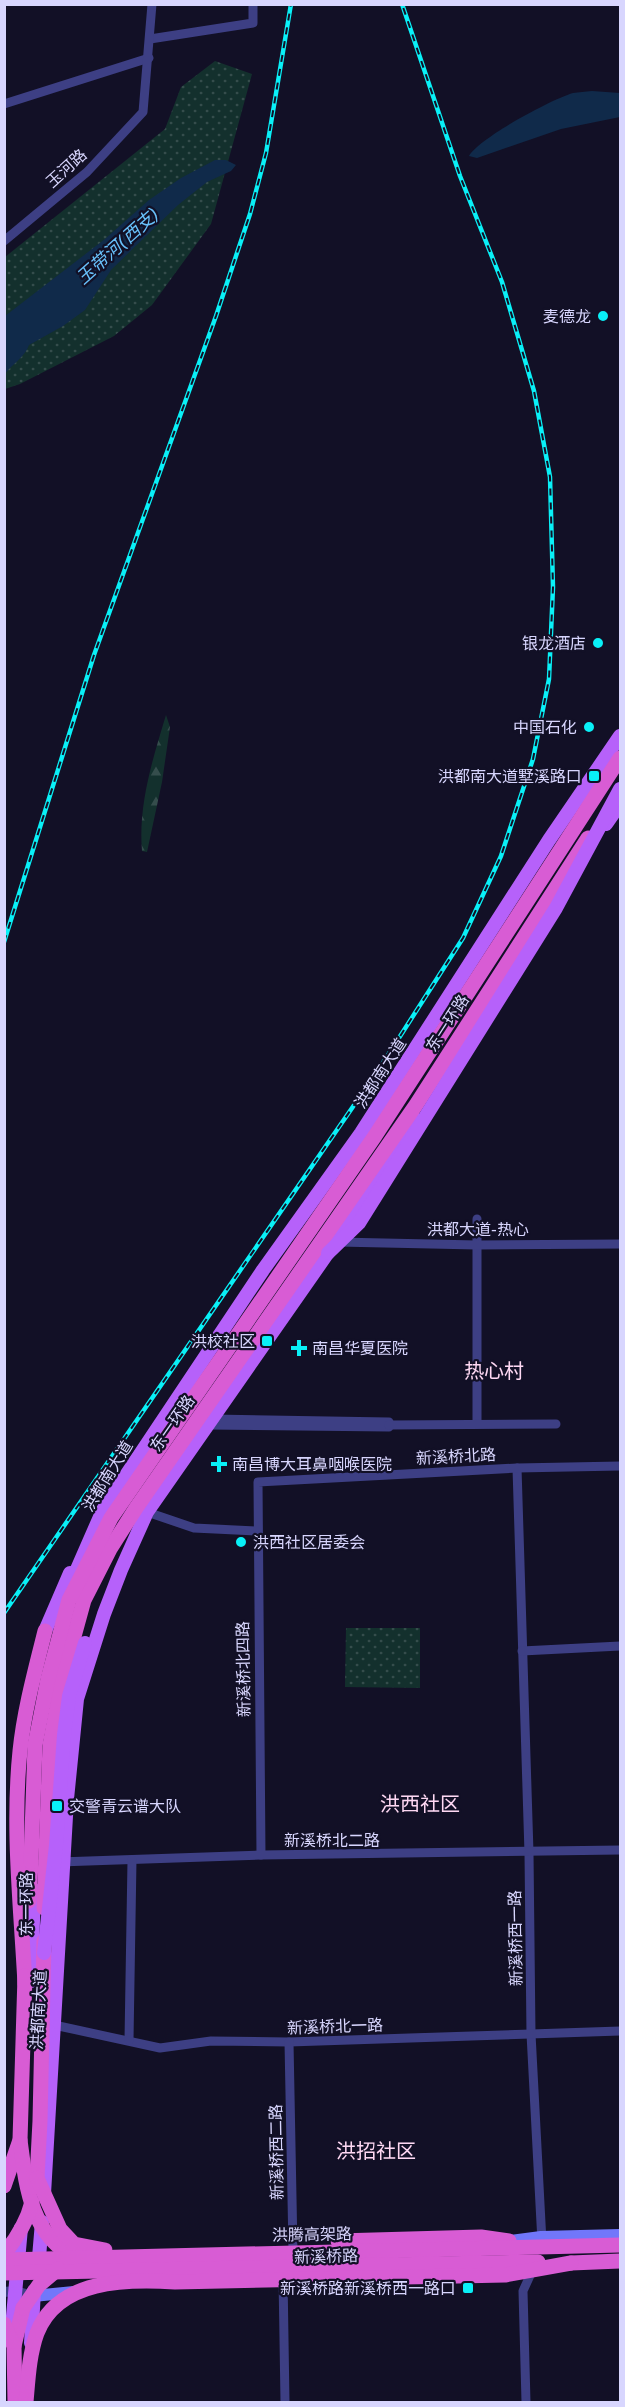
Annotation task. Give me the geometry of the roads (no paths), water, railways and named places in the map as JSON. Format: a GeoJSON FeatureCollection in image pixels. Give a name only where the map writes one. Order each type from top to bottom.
{"type":"FeatureCollection","features":[{"type":"Feature","properties":{"kind":"highway","name":"东一环路"},"geometry":{"type":"LineString","coordinates":[[20,2140],[35,1745],[48,1679],[69,1600],[111,1518],[375,1136],[621,758]]}},
{"type":"Feature","properties":{"kind":"highway","name":"东一环路"},"geometry":{"type":"LineString","coordinates":[[9,2258],[30,2212],[37,2178],[50,1745],[62,1680],[84,1600],[110,1549],[136,1508],[416,1105],[621,788]]}},
{"type":"Feature","properties":{"kind":"highway"},"geometry":{"type":"LineString","coordinates":[[25,1984],[16,1818],[20,1751],[28,1703],[45,1631]]}},
{"type":"Feature","properties":{"kind":"highway"},"geometry":{"type":"LineString","coordinates":[[4,2186],[20,2140]]}},
{"type":"Feature","properties":{"kind":"highway"},"geometry":{"type":"LineString","coordinates":[[20,2140],[27,2194],[35,2216],[47,2236],[62,2251],[85,2263],[115,2274],[141,2280],[175,2282],[506,2275],[571,2263]]}},
{"type":"Feature","properties":{"kind":"highway"},"geometry":{"type":"LineString","coordinates":[[37,2178],[60,2229],[74,2244],[93,2249],[481,2237],[546,2243]]}},
{"type":"Feature","properties":{"kind":"highway","name":"洪腾高架路"},"geometry":{"type":"LineString","coordinates":[[9,2258],[546,2243],[621,2245]]}},
{"type":"Feature","properties":{"kind":"highway"},"geometry":{"type":"LineString","coordinates":[[15,2403],[14,2346],[23,2308],[39,2285],[68,2261],[108,2250]]}},
{"type":"Feature","properties":{"kind":"highway","name":"洪腾高架路"},"geometry":{"type":"LineString","coordinates":[[4,2272],[496,2262],[621,2263]]}},
{"type":"Feature","properties":{"kind":"highway"},"geometry":{"type":"LineString","coordinates":[[28,2403],[32,2351],[44,2319],[54,2306],[70,2295],[90,2287],[141,2280]]}},
{"type":"Feature","properties":{"kind":"highway"},"geometry":{"type":"LineString","coordinates":[[4,2324],[14,2346]]}},
{"type":"Feature","properties":{"kind":"main road","name":"洪都南大道"},"geometry":{"type":"LineString","coordinates":[[7,2403],[9,2258],[24,2202],[37,1773],[43,1687],[72,1580],[103,1510],[262,1270],[361,1133],[549,840],[621,736]]}},
{"type":"Feature","properties":{"kind":"main road"},"geometry":{"type":"LineString","coordinates":[[331,1247],[359,1223],[556,908],[621,788]]}},
{"type":"Feature","properties":{"kind":"main road","name":"洪都南大道"},"geometry":{"type":"LineString","coordinates":[[28,2403],[33,2296],[40,2252],[63,1862],[77,1699],[104,1614],[145,1516],[331,1247],[566,880],[621,804]]}},
{"type":"Feature","properties":{"kind":"main road"},"geometry":{"type":"LineString","coordinates":[[45,1631],[63,1585],[103,1510]]}},
{"type":"Feature","properties":{"kind":"main road"},"geometry":{"type":"LineString","coordinates":[[44,1953],[69,1696],[85,1643],[113,1568],[145,1516]]}},
{"type":"Feature","properties":{"kind":"main road","name":"新溪桥路"},"geometry":{"type":"LineString","coordinates":[[40,2252],[546,2243],[621,2235]]}},
{"type":"Feature","properties":{"kind":"main road","name":"新溪桥路"},"geometry":{"type":"LineString","coordinates":[[33,2296],[158,2283],[283,2274],[621,2263]]}},
{"type":"Feature","properties":{"kind":"street"},"geometry":{"type":"LineString","coordinates":[[4,104],[149,58],[152,4]]}},
{"type":"Feature","properties":{"kind":"street"},"geometry":{"type":"LineString","coordinates":[[150,39],[253,23],[253,4]]}},
{"type":"Feature","properties":{"kind":"street","name":"玉河路"},"geometry":{"type":"LineString","coordinates":[[4,241],[87,172],[143,112],[149,58]]}},
{"type":"Feature","properties":{"kind":"street"},"geometry":{"type":"LineString","coordinates":[[477,1219],[477,1424]]}},
{"type":"Feature","properties":{"kind":"street","name":"洪都大道-热心"},"geometry":{"type":"LineString","coordinates":[[331,1247],[621,1244]]}},
{"type":"Feature","properties":{"kind":"street"},"geometry":{"type":"LineString","coordinates":[[210,1422],[389,1427],[389,1425],[556,1424]]}},
{"type":"Feature","properties":{"kind":"street","name":"新溪桥北路"},"geometry":{"type":"LineString","coordinates":[[258,1482],[517,1468],[621,1466]]}},
{"type":"Feature","properties":{"kind":"street","name":"新溪桥西一路"},"geometry":{"type":"LineString","coordinates":[[517,1468],[529,1853],[531,2034],[546,2243],[523,2291],[526,2403]]}},
{"type":"Feature","properties":{"kind":"street","name":"新溪桥北四路"},"geometry":{"type":"LineString","coordinates":[[258,1482],[261,1855]]}},
{"type":"Feature","properties":{"kind":"street"},"geometry":{"type":"LineString","coordinates":[[145,1516],[194,1528],[257,1531]]}},
{"type":"Feature","properties":{"kind":"street"},"geometry":{"type":"LineString","coordinates":[[522,1651],[621,1646]]}},
{"type":"Feature","properties":{"kind":"street","name":"新溪桥北二路"},"geometry":{"type":"LineString","coordinates":[[45,1862],[261,1855],[621,1850]]}},
{"type":"Feature","properties":{"kind":"street"},"geometry":{"type":"LineString","coordinates":[[129,2040],[132,1860]]}},
{"type":"Feature","properties":{"kind":"street","name":"新溪桥北一路"},"geometry":{"type":"LineString","coordinates":[[54,2025],[160,2048],[211,2041],[288,2042],[621,2031]]}},
{"type":"Feature","properties":{"kind":"street","name":"新溪桥西二路"},"geometry":{"type":"LineString","coordinates":[[285,2403],[283,2274],[293,2247],[288,2042]]}},
{"type":"Feature","properties":{"kind":"street"},"geometry":{"type":"LineString","coordinates":[[9,2258],[40,2252]]}},
{"type":"Feature","properties":{"kind":"street"},"geometry":{"type":"LineString","coordinates":[[9,2295],[33,2296]]}},
{"type":"Feature","properties":{"kind":"water"},"geometry":{"type":"Polygon","coordinates":[[[592,91],[620,93],[620,117],[561,129],[477,158],[469,156],[487,139],[533,111],[573,93],[592,91]]]}},
{"type":"Feature","properties":{"kind":"water","name":"玉带河(西支)"},"geometry":{"type":"Polygon","coordinates":[[[215,160],[226,160],[236,165],[231,171],[207,182],[178,205],[111,270],[85,310],[63,326],[29,345],[25,353],[5,374],[5,316],[105,239],[149,200],[181,178],[215,160]]]}},
{"type":"Feature","properties":{"kind":"railway"},"geometry":{"type":"LineString","coordinates":[[4,942],[94,655],[216,316],[250,214],[266,153],[291,4]]}},
{"type":"Feature","properties":{"kind":"railway"},"geometry":{"type":"LineString","coordinates":[[4,1613],[381,1066],[463,938],[501,856],[533,759],[549,679],[553,587],[550,477],[534,391],[502,282],[460,176],[402,4]]}},
{"type":"Feature","properties":{"kind":"place","name":"麦德龙"},"geometry":{"type":"Point","coordinates":[603,316]}},
{"type":"Feature","properties":{"kind":"place","name":"银龙酒店"},"geometry":{"type":"Point","coordinates":[598,643]}},
{"type":"Feature","properties":{"kind":"place","name":"中国石化"},"geometry":{"type":"Point","coordinates":[589,727]}},
{"type":"Feature","properties":{"kind":"place","name":"洪都南大道墅溪路口"},"geometry":{"type":"Point","coordinates":[594,776]}},
{"type":"Feature","properties":{"kind":"place","name":"洪校社区"},"geometry":{"type":"Point","coordinates":[267,1341]}},
{"type":"Feature","properties":{"kind":"place","name":"南昌华夏医院"},"geometry":{"type":"Point","coordinates":[299,1348]}},
{"type":"Feature","properties":{"kind":"place","name":"南昌博大耳鼻咽喉医院"},"geometry":{"type":"Point","coordinates":[219,1464]}},
{"type":"Feature","properties":{"kind":"place","name":"洪西社区居委会"},"geometry":{"type":"Point","coordinates":[241,1542]}},
{"type":"Feature","properties":{"kind":"place","name":"交警青云谱大队"},"geometry":{"type":"Point","coordinates":[57,1806]}},
{"type":"Feature","properties":{"kind":"place","name":"新溪桥路新溪桥西一路口"},"geometry":{"type":"Point","coordinates":[468,2288]}},
{"type":"Feature","properties":{"kind":"district","name":"热心村"},"geometry":{"type":"Point","coordinates":[494,1371]}},
{"type":"Feature","properties":{"kind":"district","name":"洪西社区"},"geometry":{"type":"Point","coordinates":[420,1804]}},
{"type":"Feature","properties":{"kind":"district","name":"洪招社区"},"geometry":{"type":"Point","coordinates":[376,2151]}}]}
